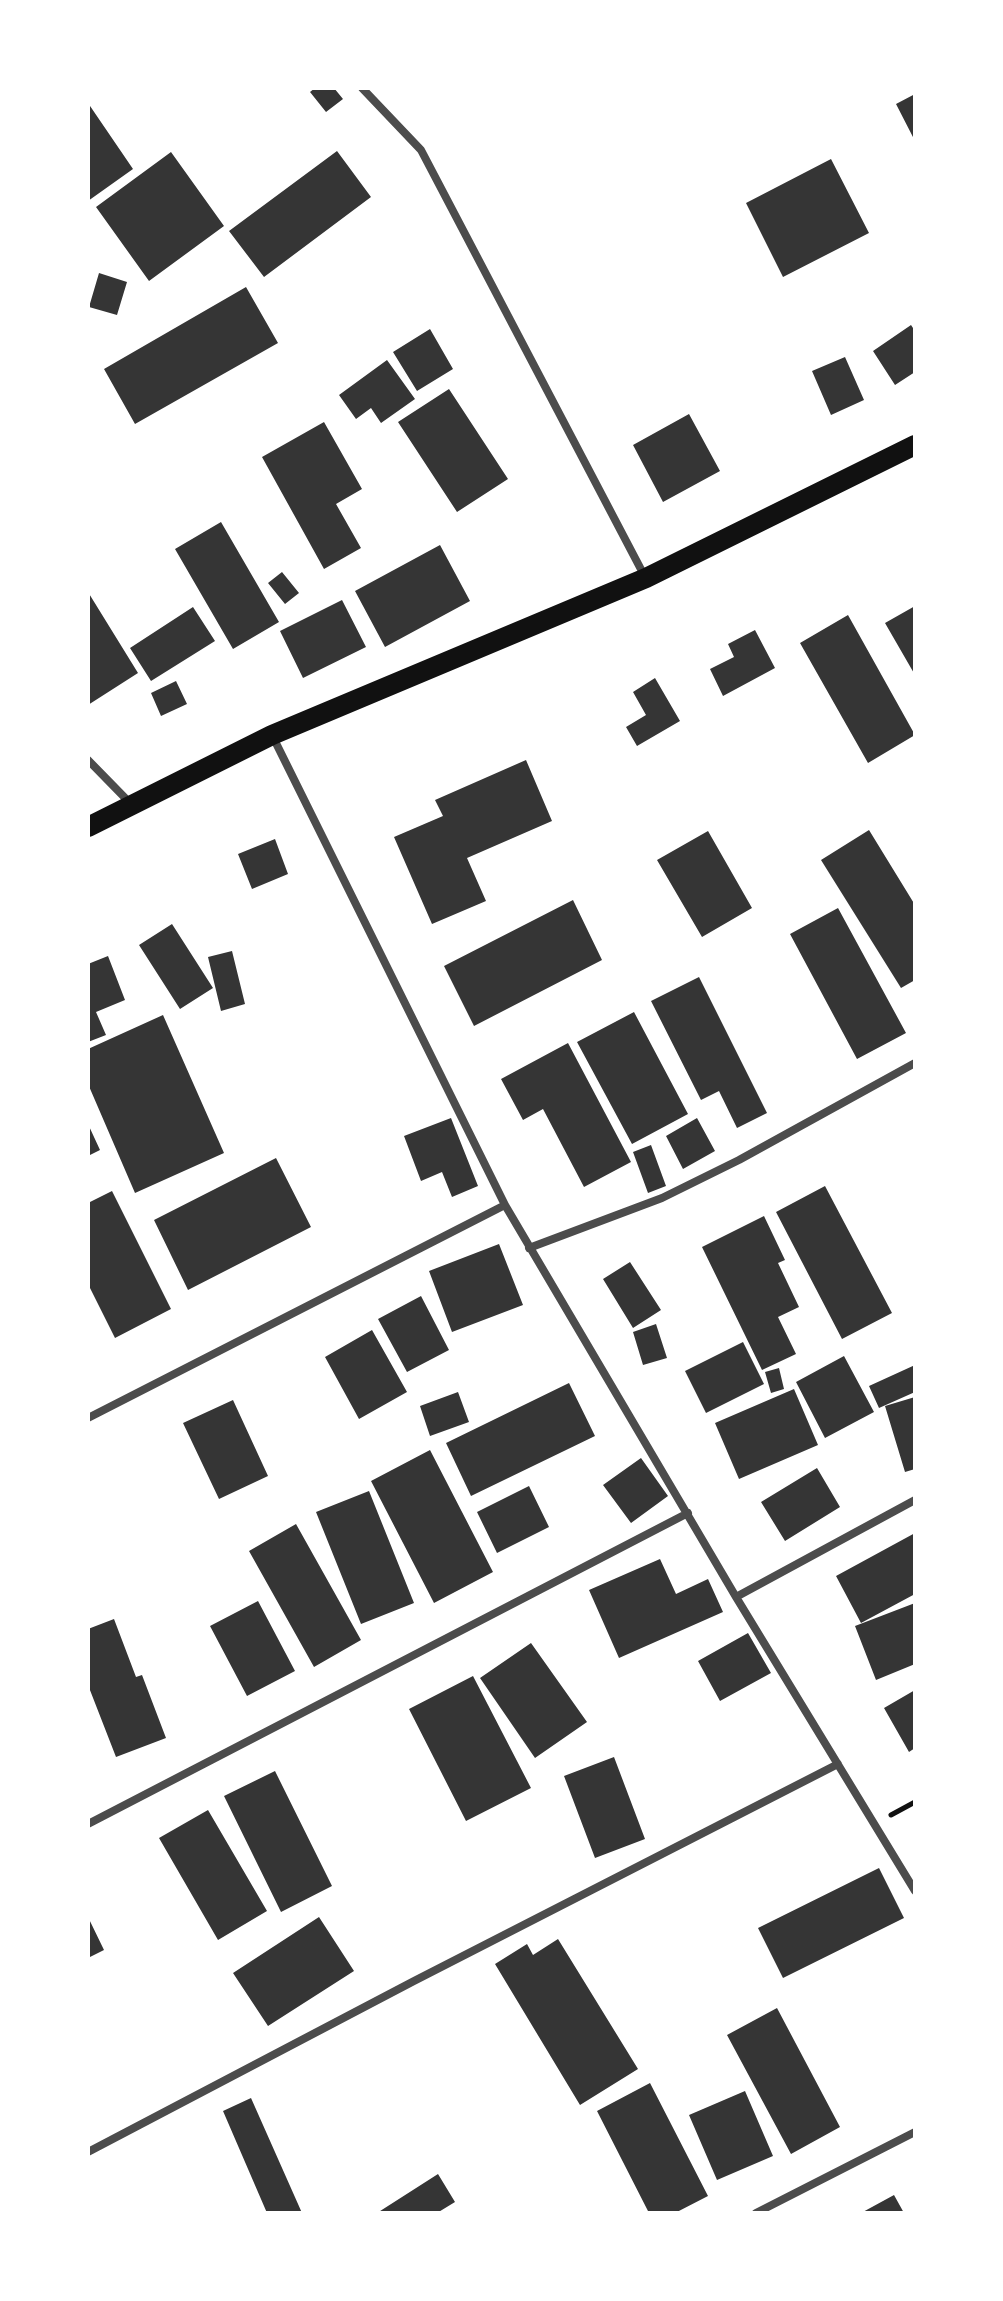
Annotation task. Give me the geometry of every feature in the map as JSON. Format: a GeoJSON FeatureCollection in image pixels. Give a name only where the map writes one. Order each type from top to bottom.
{"type":"FeatureCollection","features":[{"type":"Feature","properties":{"kind":"main road"},"geometry":{"type":"LineString","coordinates":[[88,827],[272,735],[646,578],[915,445]]}},
{"type":"Feature","properties":{"kind":"street"},"geometry":{"type":"LineString","coordinates":[[362,88],[421,150],[646,578]]}},
{"type":"Feature","properties":{"kind":"street"},"geometry":{"type":"LineString","coordinates":[[272,735],[505,1205],[736,1597],[915,1891]]}},
{"type":"Feature","properties":{"kind":"street"},"geometry":{"type":"LineString","coordinates":[[88,760],[132,805]]}},
{"type":"Feature","properties":{"kind":"street"},"geometry":{"type":"LineString","coordinates":[[529,1248],[662,1198],[739,1160],[915,1063]]}},
{"type":"Feature","properties":{"kind":"street"},"geometry":{"type":"LineString","coordinates":[[88,1418],[505,1205]]}},
{"type":"Feature","properties":{"kind":"street"},"geometry":{"type":"LineString","coordinates":[[736,1597],[915,1500]]}},
{"type":"Feature","properties":{"kind":"street"},"geometry":{"type":"LineString","coordinates":[[88,1824],[688,1513]]}},
{"type":"Feature","properties":{"kind":"street"},"geometry":{"type":"LineString","coordinates":[[88,2152],[838,1764]]}},
{"type":"Feature","properties":{"kind":"street"},"geometry":{"type":"LineString","coordinates":[[756,2213],[915,2132]]}},
{"type":"Feature","properties":{"kind":"building"},"geometry":{"type":"Polygon","coordinates":[[[315,88],[334,88],[343,99],[326,112],[310,92],[315,88]]]}},
{"type":"Feature","properties":{"kind":"building"},"geometry":{"type":"Polygon","coordinates":[[[915,94],[915,141],[896,104],[915,94]]]}},
{"type":"Feature","properties":{"kind":"building"},"geometry":{"type":"Polygon","coordinates":[[[88,103],[133,169],[88,201],[88,103]]]}},
{"type":"Feature","properties":{"kind":"building"},"geometry":{"type":"Polygon","coordinates":[[[337,151],[371,197],[264,277],[229,231],[337,151]]]}},
{"type":"Feature","properties":{"kind":"building"},"geometry":{"type":"Polygon","coordinates":[[[171,152],[224,226],[149,281],[96,207],[171,152]]]}},
{"type":"Feature","properties":{"kind":"building"},"geometry":{"type":"Polygon","coordinates":[[[831,159],[869,233],[783,277],[746,203],[831,159]]]}},
{"type":"Feature","properties":{"kind":"building"},"geometry":{"type":"Polygon","coordinates":[[[99,273],[127,282],[117,315],[89,307],[99,273]]]}},
{"type":"Feature","properties":{"kind":"building"},"geometry":{"type":"Polygon","coordinates":[[[246,287],[278,343],[135,424],[104,369],[246,287]]]}},
{"type":"Feature","properties":{"kind":"building"},"geometry":{"type":"Polygon","coordinates":[[[911,325],[915,331],[915,372],[895,385],[873,351],[911,325]]]}},
{"type":"Feature","properties":{"kind":"building"},"geometry":{"type":"Polygon","coordinates":[[[430,329],[453,369],[417,391],[393,352],[430,329]]]}},
{"type":"Feature","properties":{"kind":"building"},"geometry":{"type":"Polygon","coordinates":[[[845,357],[864,400],[831,415],[812,371],[845,357]]]}},
{"type":"Feature","properties":{"kind":"building"},"geometry":{"type":"Polygon","coordinates":[[[387,360],[415,399],[381,423],[371,408],[356,419],[339,395],[387,360]]]}},
{"type":"Feature","properties":{"kind":"building"},"geometry":{"type":"Polygon","coordinates":[[[449,389],[508,479],[457,512],[398,422],[449,389]]]}},
{"type":"Feature","properties":{"kind":"building"},"geometry":{"type":"Polygon","coordinates":[[[689,414],[720,471],[663,502],[633,445],[689,414]]]}},
{"type":"Feature","properties":{"kind":"building"},"geometry":{"type":"Polygon","coordinates":[[[324,422],[362,489],[336,504],[361,548],[324,569],[262,457],[324,422]]]}},
{"type":"Feature","properties":{"kind":"building"},"geometry":{"type":"Polygon","coordinates":[[[221,522],[279,622],[233,649],[175,549],[221,522]]]}},
{"type":"Feature","properties":{"kind":"building"},"geometry":{"type":"Polygon","coordinates":[[[440,545],[470,601],[385,647],[355,591],[440,545]]]}},
{"type":"Feature","properties":{"kind":"building"},"geometry":{"type":"Polygon","coordinates":[[[282,572],[299,593],[285,604],[268,583],[282,572]]]}},
{"type":"Feature","properties":{"kind":"building"},"geometry":{"type":"Polygon","coordinates":[[[88,592],[138,673],[88,705],[88,592]]]}},
{"type":"Feature","properties":{"kind":"building"},"geometry":{"type":"Polygon","coordinates":[[[342,600],[366,647],[303,678],[280,631],[342,600]]]}},
{"type":"Feature","properties":{"kind":"building"},"geometry":{"type":"Polygon","coordinates":[[[915,606],[915,675],[885,623],[915,606]]]}},
{"type":"Feature","properties":{"kind":"building"},"geometry":{"type":"Polygon","coordinates":[[[193,607],[215,641],[151,681],[130,648],[193,607]]]}},
{"type":"Feature","properties":{"kind":"building"},"geometry":{"type":"Polygon","coordinates":[[[848,615],[915,735],[868,763],[800,643],[848,615]]]}},
{"type":"Feature","properties":{"kind":"building"},"geometry":{"type":"Polygon","coordinates":[[[755,630],[775,668],[723,696],[710,669],[734,657],[728,644],[755,630]]]}},
{"type":"Feature","properties":{"kind":"building"},"geometry":{"type":"Polygon","coordinates":[[[655,678],[680,721],[637,746],[626,727],[646,715],[633,692],[655,678]]]}},
{"type":"Feature","properties":{"kind":"building"},"geometry":{"type":"Polygon","coordinates":[[[176,681],[187,704],[161,716],[151,693],[176,681]]]}},
{"type":"Feature","properties":{"kind":"building"},"geometry":{"type":"Polygon","coordinates":[[[526,760],[552,821],[467,858],[486,901],[432,924],[394,837],[443,816],[435,800],[526,760]]]}},
{"type":"Feature","properties":{"kind":"building"},"geometry":{"type":"Polygon","coordinates":[[[869,830],[915,905],[915,980],[901,988],[821,860],[869,830]]]}},
{"type":"Feature","properties":{"kind":"building"},"geometry":{"type":"Polygon","coordinates":[[[708,831],[752,908],[702,937],[657,860],[708,831]]]}},
{"type":"Feature","properties":{"kind":"building"},"geometry":{"type":"Polygon","coordinates":[[[275,839],[288,874],[252,889],[238,854],[275,839]]]}},
{"type":"Feature","properties":{"kind":"building"},"geometry":{"type":"Polygon","coordinates":[[[573,900],[602,960],[474,1026],[444,966],[573,900]]]}},
{"type":"Feature","properties":{"kind":"building"},"geometry":{"type":"Polygon","coordinates":[[[838,908],[906,1033],[857,1059],[790,934],[838,908]]]}},
{"type":"Feature","properties":{"kind":"building"},"geometry":{"type":"Polygon","coordinates":[[[172,924],[213,988],[180,1009],[139,945],[172,924]]]}},
{"type":"Feature","properties":{"kind":"building"},"geometry":{"type":"Polygon","coordinates":[[[232,951],[245,1004],[221,1011],[208,957],[232,951]]]}},
{"type":"Feature","properties":{"kind":"building"},"geometry":{"type":"Polygon","coordinates":[[[108,956],[125,1000],[96,1012],[106,1035],[88,1042],[88,964],[108,956]]]}},
{"type":"Feature","properties":{"kind":"building"},"geometry":{"type":"Polygon","coordinates":[[[699,977],[767,1113],[737,1128],[719,1091],[701,1100],[651,1001],[699,977]]]}},
{"type":"Feature","properties":{"kind":"building"},"geometry":{"type":"Polygon","coordinates":[[[634,1012],[688,1114],[632,1144],[577,1042],[634,1012]]]}},
{"type":"Feature","properties":{"kind":"building"},"geometry":{"type":"Polygon","coordinates":[[[163,1015],[224,1153],[135,1193],[88,1084],[88,1049],[163,1015]]]}},
{"type":"Feature","properties":{"kind":"building"},"geometry":{"type":"Polygon","coordinates":[[[568,1043],[631,1162],[584,1187],[543,1109],[523,1120],[501,1079],[568,1043]]]}},
{"type":"Feature","properties":{"kind":"building"},"geometry":{"type":"Polygon","coordinates":[[[451,1118],[478,1186],[452,1197],[442,1172],[421,1181],[404,1136],[451,1118]]]}},
{"type":"Feature","properties":{"kind":"building"},"geometry":{"type":"Polygon","coordinates":[[[697,1118],[715,1151],[683,1169],[666,1136],[697,1118]]]}},
{"type":"Feature","properties":{"kind":"building"},"geometry":{"type":"Polygon","coordinates":[[[88,1124],[100,1150],[88,1156],[88,1124]]]}},
{"type":"Feature","properties":{"kind":"building"},"geometry":{"type":"Polygon","coordinates":[[[651,1145],[666,1186],[648,1193],[633,1152],[651,1145]]]}},
{"type":"Feature","properties":{"kind":"building"},"geometry":{"type":"Polygon","coordinates":[[[276,1158],[311,1227],[188,1290],[154,1220],[276,1158]]]}},
{"type":"Feature","properties":{"kind":"building"},"geometry":{"type":"Polygon","coordinates":[[[825,1186],[892,1313],[842,1339],[776,1212],[825,1186]]]}},
{"type":"Feature","properties":{"kind":"building"},"geometry":{"type":"Polygon","coordinates":[[[112,1191],[171,1309],[115,1338],[88,1284],[88,1203],[112,1191]]]}},
{"type":"Feature","properties":{"kind":"building"},"geometry":{"type":"Polygon","coordinates":[[[764,1216],[785,1260],[778,1263],[799,1307],[778,1317],[796,1354],[762,1370],[702,1247],[764,1216]]]}},
{"type":"Feature","properties":{"kind":"building"},"geometry":{"type":"Polygon","coordinates":[[[499,1244],[523,1305],[452,1332],[429,1271],[499,1244]]]}},
{"type":"Feature","properties":{"kind":"building"},"geometry":{"type":"Polygon","coordinates":[[[630,1262],[661,1310],[633,1328],[603,1279],[630,1262]]]}},
{"type":"Feature","properties":{"kind":"building"},"geometry":{"type":"Polygon","coordinates":[[[421,1296],[449,1350],[407,1372],[378,1319],[421,1296]]]}},
{"type":"Feature","properties":{"kind":"building"},"geometry":{"type":"Polygon","coordinates":[[[656,1324],[667,1358],[643,1365],[633,1332],[656,1324]]]}},
{"type":"Feature","properties":{"kind":"building"},"geometry":{"type":"Polygon","coordinates":[[[372,1330],[407,1392],[359,1419],[325,1357],[372,1330]]]}},
{"type":"Feature","properties":{"kind":"building"},"geometry":{"type":"Polygon","coordinates":[[[743,1342],[764,1384],[706,1413],[685,1371],[743,1342]]]}},
{"type":"Feature","properties":{"kind":"building"},"geometry":{"type":"Polygon","coordinates":[[[844,1356],[874,1412],[825,1438],[796,1382],[844,1356]]]}},
{"type":"Feature","properties":{"kind":"building"},"geometry":{"type":"Polygon","coordinates":[[[915,1365],[915,1392],[879,1408],[869,1386],[915,1365]]]}},
{"type":"Feature","properties":{"kind":"building"},"geometry":{"type":"Polygon","coordinates":[[[779,1368],[784,1389],[771,1393],[765,1372],[779,1368]]]}},
{"type":"Feature","properties":{"kind":"building"},"geometry":{"type":"Polygon","coordinates":[[[569,1383],[595,1436],[471,1496],[446,1443],[569,1383]]]}},
{"type":"Feature","properties":{"kind":"building"},"geometry":{"type":"Polygon","coordinates":[[[794,1389],[818,1445],[739,1479],[715,1423],[794,1389]]]}},
{"type":"Feature","properties":{"kind":"building"},"geometry":{"type":"Polygon","coordinates":[[[458,1392],[469,1422],[430,1436],[420,1406],[458,1392]]]}},
{"type":"Feature","properties":{"kind":"building"},"geometry":{"type":"Polygon","coordinates":[[[915,1397],[915,1469],[905,1472],[885,1406],[915,1397]]]}},
{"type":"Feature","properties":{"kind":"building"},"geometry":{"type":"Polygon","coordinates":[[[233,1400],[268,1476],[219,1499],[183,1423],[233,1400]]]}},
{"type":"Feature","properties":{"kind":"building"},"geometry":{"type":"Polygon","coordinates":[[[430,1450],[493,1572],[434,1603],[371,1481],[430,1450]]]}},
{"type":"Feature","properties":{"kind":"building"},"geometry":{"type":"Polygon","coordinates":[[[641,1458],[668,1496],[631,1523],[603,1485],[641,1458]]]}},
{"type":"Feature","properties":{"kind":"building"},"geometry":{"type":"Polygon","coordinates":[[[817,1468],[840,1507],[785,1541],[761,1502],[817,1468]]]}},
{"type":"Feature","properties":{"kind":"building"},"geometry":{"type":"Polygon","coordinates":[[[529,1486],[549,1527],[497,1553],[477,1512],[529,1486]]]}},
{"type":"Feature","properties":{"kind":"building"},"geometry":{"type":"Polygon","coordinates":[[[369,1491],[414,1603],[361,1624],[316,1512],[369,1491]]]}},
{"type":"Feature","properties":{"kind":"building"},"geometry":{"type":"Polygon","coordinates":[[[296,1524],[361,1640],[314,1667],[249,1551],[296,1524]]]}},
{"type":"Feature","properties":{"kind":"building"},"geometry":{"type":"Polygon","coordinates":[[[915,1533],[915,1594],[861,1623],[836,1576],[915,1533]]]}},
{"type":"Feature","properties":{"kind":"building"},"geometry":{"type":"Polygon","coordinates":[[[660,1559],[676,1594],[708,1579],[723,1612],[619,1658],[589,1590],[660,1559]]]}},
{"type":"Feature","properties":{"kind":"building"},"geometry":{"type":"Polygon","coordinates":[[[258,1601],[295,1671],[247,1696],[210,1626],[258,1601]]]}},
{"type":"Feature","properties":{"kind":"building"},"geometry":{"type":"Polygon","coordinates":[[[915,1603],[915,1664],[876,1680],[855,1626],[915,1603]]]}},
{"type":"Feature","properties":{"kind":"building"},"geometry":{"type":"Polygon","coordinates":[[[114,1619],[136,1677],[142,1675],[166,1738],[116,1757],[88,1685],[88,1629],[114,1619]]]}},
{"type":"Feature","properties":{"kind":"building"},"geometry":{"type":"Polygon","coordinates":[[[748,1633],[771,1673],[720,1701],[698,1661],[748,1633]]]}},
{"type":"Feature","properties":{"kind":"building"},"geometry":{"type":"Polygon","coordinates":[[[531,1643],[587,1722],[535,1758],[480,1678],[531,1643]]]}},
{"type":"Feature","properties":{"kind":"building"},"geometry":{"type":"Polygon","coordinates":[[[473,1676],[531,1788],[466,1821],[409,1709],[473,1676]]]}},
{"type":"Feature","properties":{"kind":"building"},"geometry":{"type":"Polygon","coordinates":[[[915,1690],[915,1748],[909,1752],[884,1708],[915,1690]]]}},
{"type":"Feature","properties":{"kind":"building"},"geometry":{"type":"Polygon","coordinates":[[[614,1757],[645,1839],[595,1858],[564,1776],[614,1757]]]}},
{"type":"Feature","properties":{"kind":"building"},"geometry":{"type":"Polygon","coordinates":[[[275,1771],[332,1886],[281,1912],[224,1796],[275,1771]]]}},
{"type":"Feature","properties":{"kind":"building"},"geometry":{"type":"Polygon","coordinates":[[[208,1810],[267,1911],[218,1940],[159,1838],[208,1810]]]}},
{"type":"Feature","properties":{"kind":"building"},"geometry":{"type":"Polygon","coordinates":[[[879,1868],[904,1918],[783,1978],[758,1928],[879,1868]]]}},
{"type":"Feature","properties":{"kind":"building"},"geometry":{"type":"Polygon","coordinates":[[[88,1917],[104,1950],[88,1958],[88,1917]]]}},
{"type":"Feature","properties":{"kind":"building"},"geometry":{"type":"Polygon","coordinates":[[[319,1917],[354,1971],[268,2026],[233,1973],[319,1917]]]}},
{"type":"Feature","properties":{"kind":"building"},"geometry":{"type":"Polygon","coordinates":[[[558,1939],[638,2069],[580,2105],[495,1964],[527,1944],[533,1955],[558,1939]]]}},
{"type":"Feature","properties":{"kind":"building"},"geometry":{"type":"Polygon","coordinates":[[[777,2008],[840,2127],[791,2154],[727,2035],[777,2008]]]}},
{"type":"Feature","properties":{"kind":"building"},"geometry":{"type":"Polygon","coordinates":[[[650,2083],[708,2196],[675,2213],[649,2213],[597,2111],[650,2083]]]}},
{"type":"Feature","properties":{"kind":"building"},"geometry":{"type":"Polygon","coordinates":[[[745,2091],[773,2156],[717,2180],[689,2115],[745,2091]]]}},
{"type":"Feature","properties":{"kind":"building"},"geometry":{"type":"Polygon","coordinates":[[[251,2098],[302,2213],[267,2213],[223,2111],[251,2098]]]}},
{"type":"Feature","properties":{"kind":"building"},"geometry":{"type":"Polygon","coordinates":[[[438,2174],[455,2202],[437,2213],[377,2213],[438,2174]]]}},
{"type":"Feature","properties":{"kind":"building"},"geometry":{"type":"Polygon","coordinates":[[[894,2195],[904,2213],[861,2213],[894,2195]]]}}]}
